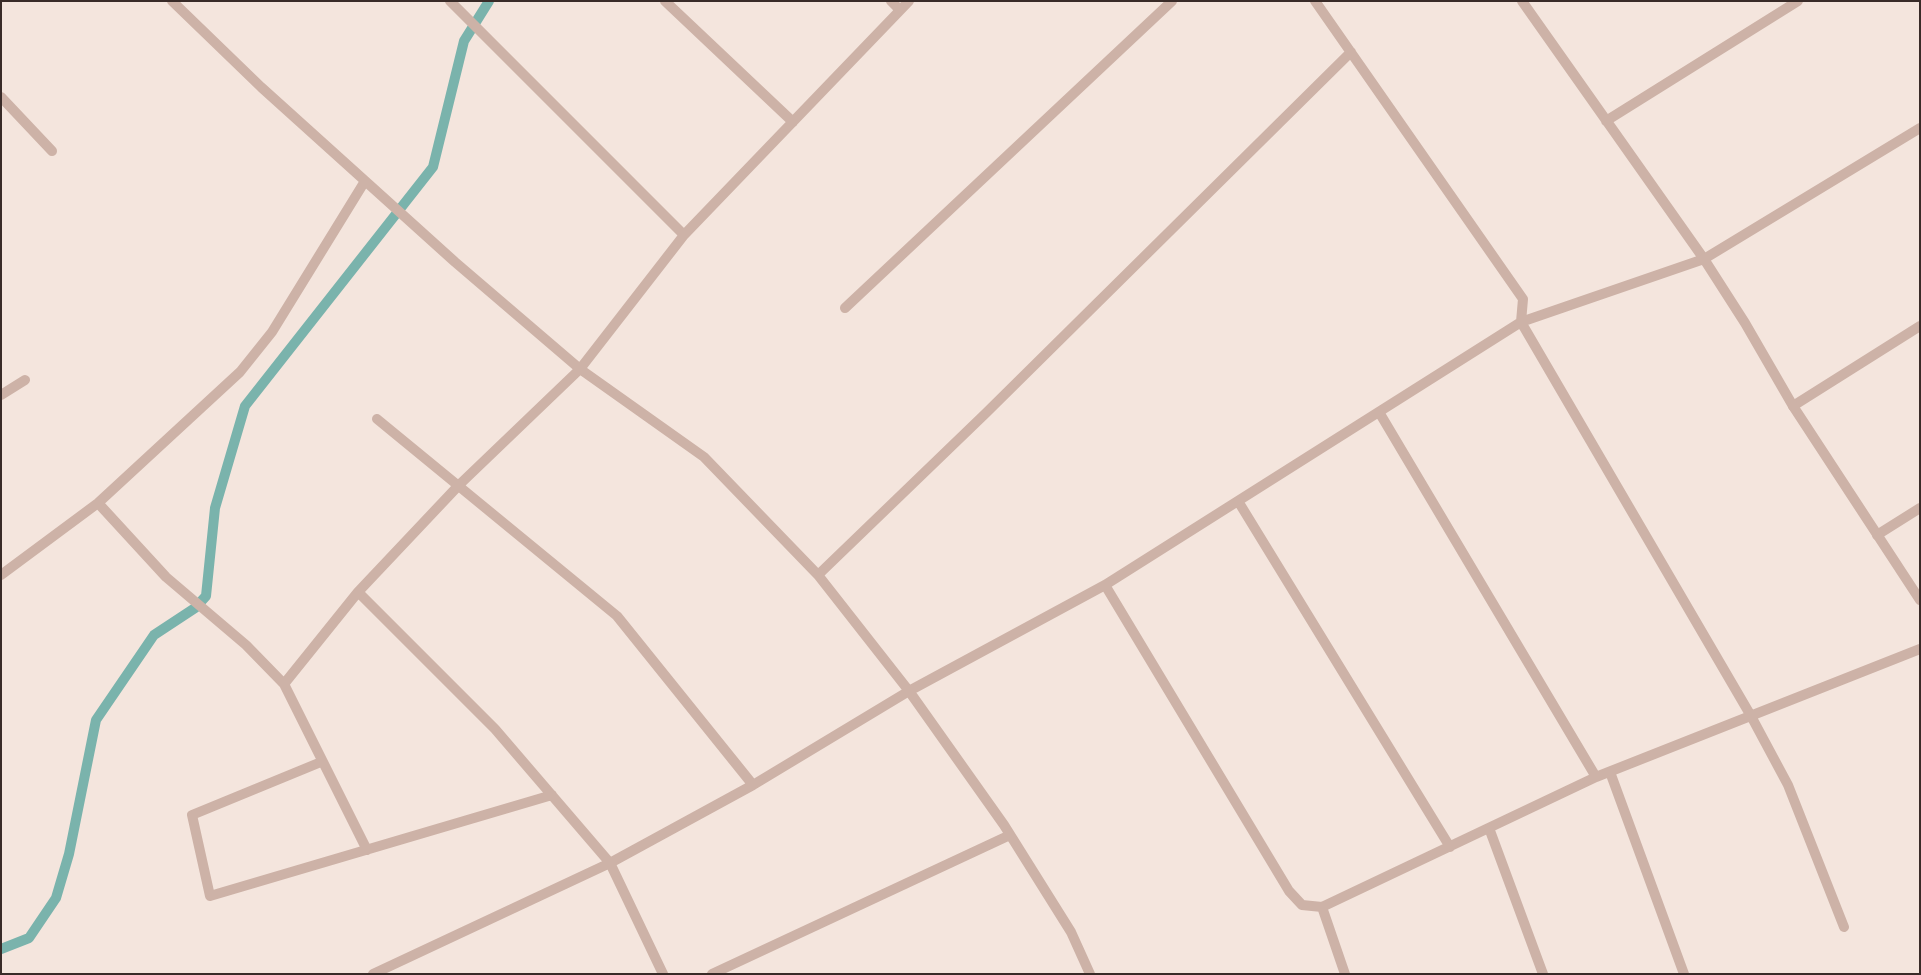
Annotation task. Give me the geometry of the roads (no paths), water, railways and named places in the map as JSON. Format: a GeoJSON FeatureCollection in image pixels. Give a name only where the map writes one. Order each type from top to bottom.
{"type":"FeatureCollection","features":[{"type":"Feature","properties":{"kind":"street"},"geometry":{"type":"LineString","coordinates":[[172,1],[260,87],[389,201],[455,262],[580,369],[704,457],[818,575],[909,691],[1010,835],[1071,932],[1090,974]]}},
{"type":"Feature","properties":{"kind":"street"},"geometry":{"type":"LineString","coordinates":[[450,1],[684,235]]}},
{"type":"Feature","properties":{"kind":"street"},"geometry":{"type":"LineString","coordinates":[[665,1],[793,122]]}},
{"type":"Feature","properties":{"kind":"street"},"geometry":{"type":"LineString","coordinates":[[891,1],[900,10]]}},
{"type":"Feature","properties":{"kind":"street"},"geometry":{"type":"LineString","coordinates":[[284,684],[358,592],[459,485],[580,369],[684,235],[909,1]]}},
{"type":"Feature","properties":{"kind":"street"},"geometry":{"type":"LineString","coordinates":[[845,308],[1172,1]]}},
{"type":"Feature","properties":{"kind":"street"},"geometry":{"type":"LineString","coordinates":[[1315,1],[1523,299],[1521,322],[1751,716],[1788,785],[1844,927]]}},
{"type":"Feature","properties":{"kind":"street"},"geometry":{"type":"LineString","coordinates":[[1522,1],[1704,259],[1745,323],[1793,406],[1920,600]]}},
{"type":"Feature","properties":{"kind":"street"},"geometry":{"type":"LineString","coordinates":[[1606,121],[1798,1]]}},
{"type":"Feature","properties":{"kind":"street"},"geometry":{"type":"LineString","coordinates":[[818,575],[986,413],[1351,52]]}},
{"type":"Feature","properties":{"kind":"street"},"geometry":{"type":"LineString","coordinates":[[1,97],[52,151]]}},
{"type":"Feature","properties":{"kind":"street"},"geometry":{"type":"LineString","coordinates":[[373,974],[610,863],[753,785],[909,691],[1105,585],[1521,322],[1704,259],[1920,128]]}},
{"type":"Feature","properties":{"kind":"street"},"geometry":{"type":"LineString","coordinates":[[1,575],[98,503],[240,372],[272,332],[365,181]]}},
{"type":"Feature","properties":{"kind":"street"},"geometry":{"type":"LineString","coordinates":[[1793,406],[1920,326]]}},
{"type":"Feature","properties":{"kind":"street"},"geometry":{"type":"LineString","coordinates":[[1,396],[25,380]]}},
{"type":"Feature","properties":{"kind":"street"},"geometry":{"type":"LineString","coordinates":[[1379,412],[1596,777]]}},
{"type":"Feature","properties":{"kind":"street"},"geometry":{"type":"LineString","coordinates":[[377,419],[617,616],[753,785]]}},
{"type":"Feature","properties":{"kind":"street"},"geometry":{"type":"LineString","coordinates":[[1238,501],[1450,847]]}},
{"type":"Feature","properties":{"kind":"street"},"geometry":{"type":"LineString","coordinates":[[98,503],[166,577],[246,645],[284,684],[321,762],[367,850]]}},
{"type":"Feature","properties":{"kind":"street"},"geometry":{"type":"LineString","coordinates":[[1877,535],[1920,508]]}},
{"type":"Feature","properties":{"kind":"street"},"geometry":{"type":"LineString","coordinates":[[1105,585],[1288,891],[1302,905],[1322,907],[1596,777],[1920,649]]}},
{"type":"Feature","properties":{"kind":"street"},"geometry":{"type":"LineString","coordinates":[[358,592],[494,729],[610,863],[663,974]]}},
{"type":"Feature","properties":{"kind":"street"},"geometry":{"type":"LineString","coordinates":[[321,762],[192,815],[210,896],[552,795]]}},
{"type":"Feature","properties":{"kind":"street"},"geometry":{"type":"LineString","coordinates":[[1610,772],[1684,974]]}},
{"type":"Feature","properties":{"kind":"street"},"geometry":{"type":"LineString","coordinates":[[1489,828],[1543,974]]}},
{"type":"Feature","properties":{"kind":"street"},"geometry":{"type":"LineString","coordinates":[[712,974],[1010,835]]}},
{"type":"Feature","properties":{"kind":"street"},"geometry":{"type":"LineString","coordinates":[[1322,907],[1345,974]]}},
{"type":"Feature","properties":{"kind":"waterway"},"geometry":{"type":"LineString","coordinates":[[1,949],[29,938],[56,898],[69,854],[96,720],[154,635],[195,608],[206,596],[215,508],[245,406],[433,167],[464,41],[489,1]]}}]}
